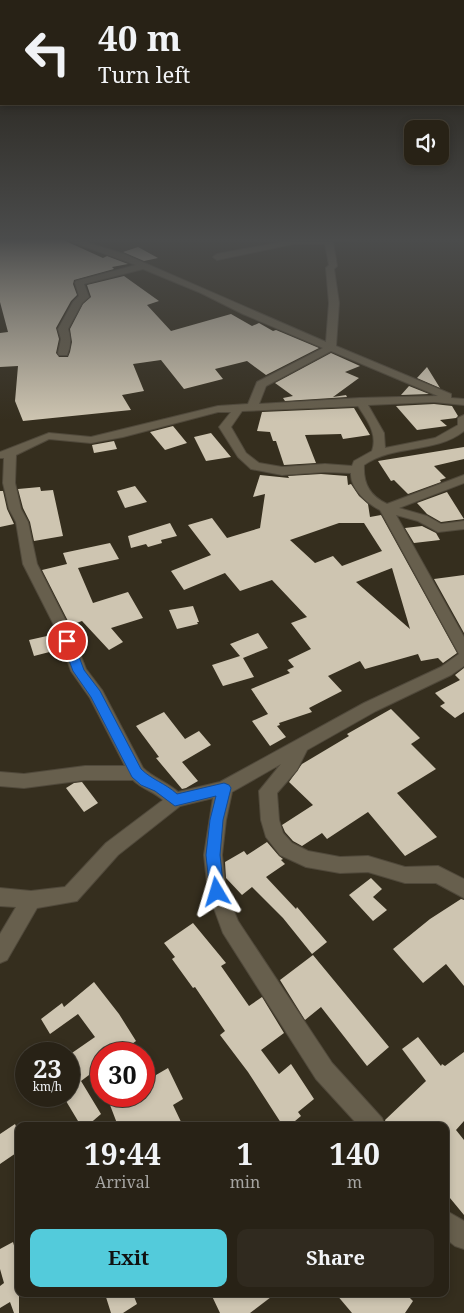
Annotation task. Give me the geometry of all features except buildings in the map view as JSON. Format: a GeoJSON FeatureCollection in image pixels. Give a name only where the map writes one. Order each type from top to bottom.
{"type":"FeatureCollection","features":[{"type":"Feature","properties":{"kind":"street"},"geometry":{"type":"LineString","coordinates":[[63,353],[66,339],[63,329],[81,299]]}},
{"type":"Feature","properties":{"kind":"street"},"geometry":{"type":"LineString","coordinates":[[221,299],[464,404]]}},
{"type":"Feature","properties":{"kind":"street"},"geometry":{"type":"LineString","coordinates":[[332,347],[334,299]]}},
{"type":"Feature","properties":{"kind":"street"},"geometry":{"type":"LineString","coordinates":[[252,407],[261,384],[332,347]]}},
{"type":"Feature","properties":{"kind":"street"},"geometry":{"type":"LineString","coordinates":[[175,800],[160,787],[145,781],[137,773],[96,694],[78,671],[64,630],[30,564],[22,522],[15,509],[9,483],[5,455],[34,440],[50,436],[88,440],[115,436],[184,415],[239,408],[434,399],[464,404]]}},
{"type":"Feature","properties":{"kind":"street"},"geometry":{"type":"LineString","coordinates":[[360,401],[378,431],[380,446],[376,453]]}},
{"type":"Feature","properties":{"kind":"street"},"geometry":{"type":"LineString","coordinates":[[239,408],[225,427],[242,455],[255,466],[282,471],[325,468],[358,470]]}},
{"type":"Feature","properties":{"kind":"street"},"geometry":{"type":"LineString","coordinates":[[464,418],[460,434],[376,453],[364,459],[358,464],[357,478],[370,498],[386,509],[430,520],[438,528],[464,525]]}},
{"type":"Feature","properties":{"kind":"street"},"geometry":{"type":"LineString","coordinates":[[386,509],[464,479]]}},
{"type":"Feature","properties":{"kind":"street"},"geometry":{"type":"LineString","coordinates":[[386,509],[464,650]]}},
{"type":"Feature","properties":{"kind":"street"},"geometry":{"type":"LineString","coordinates":[[0,897],[31,900],[70,895],[112,848],[175,800],[224,788],[301,747],[370,707],[446,670],[464,658]]}},
{"type":"Feature","properties":{"kind":"street"},"geometry":{"type":"LineString","coordinates":[[301,747],[291,765],[268,791],[270,820],[275,837],[286,849],[306,858],[340,865],[368,864],[405,876],[438,874],[464,889]]}},
{"type":"Feature","properties":{"kind":"street"},"geometry":{"type":"LineString","coordinates":[[0,779],[24,781],[85,773],[137,773]]}},
{"type":"Feature","properties":{"kind":"street"},"geometry":{"type":"LineString","coordinates":[[224,788],[217,820],[213,855],[217,892],[230,926],[324,1071],[370,1122]]}},
{"type":"Feature","properties":{"kind":"street"},"geometry":{"type":"LineString","coordinates":[[0,953],[31,900]]}},
{"type":"Feature","properties":{"kind":"street"},"geometry":{"type":"LineString","coordinates":[[449,1225],[464,1237]]}},
{"type":"Feature","properties":{"kind":"route"},"geometry":{"type":"LineString","coordinates":[[67,641],[78,671],[96,694],[137,773],[145,781],[160,787],[175,800],[224,788],[217,820],[213,855],[217,892]]}}]}
